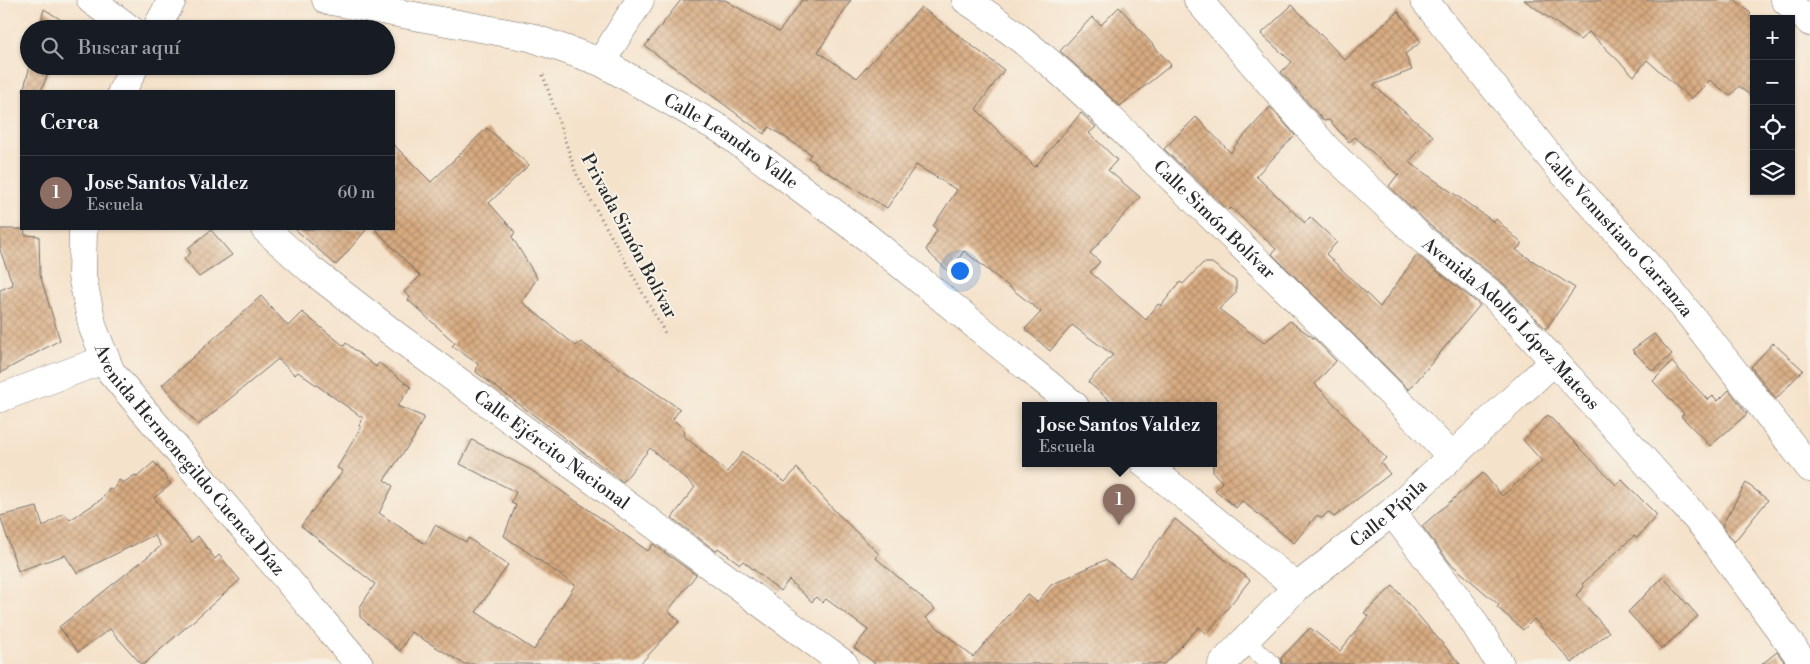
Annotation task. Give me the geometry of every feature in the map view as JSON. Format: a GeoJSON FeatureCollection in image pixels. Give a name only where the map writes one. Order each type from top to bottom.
{"type":"FeatureCollection","features":[{"type":"Feature","properties":{"kind":"street"},"geometry":{"type":"LineString","coordinates":[[91,0],[118,20]]}},
{"type":"Feature","properties":{"kind":"street"},"geometry":{"type":"LineString","coordinates":[[161,20],[172,0]]}},
{"type":"Feature","properties":{"kind":"street","name":"Calle Leandro Valle"},"geometry":{"type":"LineString","coordinates":[[326,0],[530,37],[601,62],[729,136],[868,238],[1070,402]]}},
{"type":"Feature","properties":{"kind":"street"},"geometry":{"type":"LineString","coordinates":[[601,62],[640,0]]}},
{"type":"Feature","properties":{"kind":"street","name":"Calle Simón Bolívar"},"geometry":{"type":"LineString","coordinates":[[966,0],[1010,30],[1079,89],[1387,388],[1451,456]]}},
{"type":"Feature","properties":{"kind":"street","name":"Avenida Adolfo López Mateos"},"geometry":{"type":"LineString","coordinates":[[1198,0],[1327,148],[1422,238],[1495,298],[1554,361],[1704,527],[1805,664]]}},
{"type":"Feature","properties":{"kind":"street","name":"Calle Venustiano Carranza"},"geometry":{"type":"LineString","coordinates":[[1424,0],[1558,167],[1671,291],[1810,468]]}},
{"type":"Feature","properties":{"kind":"street"},"geometry":{"type":"LineString","coordinates":[[1785,0],[1810,22]]}},
{"type":"Feature","properties":{"kind":"street","name":"Avenida Hermenegildo Cuenca Díaz"},"geometry":{"type":"LineString","coordinates":[[83,230],[82,276],[93,328],[111,372],[359,664]]}},
{"type":"Feature","properties":{"kind":"street","name":"Calle Ejército Nacional"},"geometry":{"type":"LineString","coordinates":[[266,230],[310,269],[398,337],[844,664]]}},
{"type":"Feature","properties":{"kind":"street"},"geometry":{"type":"LineString","coordinates":[[0,398],[106,359]]}},
{"type":"Feature","properties":{"kind":"street","name":"Calle Pípila"},"geometry":{"type":"LineString","coordinates":[[1222,664],[1243,640],[1297,587],[1392,512],[1554,361]]}},
{"type":"Feature","properties":{"kind":"street"},"geometry":{"type":"LineString","coordinates":[[1150,467],[1297,587]]}},
{"type":"Feature","properties":{"kind":"street"},"geometry":{"type":"LineString","coordinates":[[1392,512],[1466,610],[1500,664]]}},
{"type":"Feature","properties":{"kind":"lane"},"geometry":{"type":"LineString","coordinates":[[1243,640],[1272,664]]}},
{"type":"Feature","properties":{"kind":"path","name":"Privada Simón Bolívar"},"geometry":{"type":"LineString","coordinates":[[530,37],[576,173],[665,333]]}},
{"type":"Feature","properties":{"kind":"building"},"geometry":{"type":"Polygon","coordinates":[[[681,0],[725,0],[779,32],[802,0],[851,0],[818,52],[857,78],[921,7],[1004,70],[976,109],[1035,167],[1081,113],[1096,127],[1089,133],[1117,160],[1108,170],[1140,197],[1090,253],[1100,262],[1090,272],[1146,320],[1158,304],[1161,306],[1180,282],[1183,284],[1203,263],[1212,263],[1236,281],[1236,293],[1219,309],[1264,343],[1290,321],[1316,340],[1336,361],[1315,384],[1386,458],[1381,463],[1390,474],[1334,517],[1328,512],[1322,518],[1317,515],[1294,543],[1242,501],[1236,508],[1215,490],[1222,482],[1213,472],[1213,467],[1217,467],[1217,402],[1111,402],[1088,382],[1113,355],[1072,325],[1050,351],[1025,329],[1041,312],[964,251],[949,272],[926,250],[937,230],[933,226],[957,190],[916,165],[887,208],[817,166],[818,164],[808,158],[811,154],[769,127],[764,134],[645,46],[681,0]]]}},
{"type":"Feature","properties":{"kind":"building"},"geometry":{"type":"Polygon","coordinates":[[[1524,0],[1736,0],[1751,14],[1749,16],[1750,96],[1739,86],[1730,96],[1710,80],[1691,99],[1647,60],[1634,76],[1589,32],[1580,40],[1524,0]]]}},
{"type":"Feature","properties":{"kind":"building"},"geometry":{"type":"Polygon","coordinates":[[[1292,5],[1345,60],[1398,11],[1421,42],[1405,54],[1412,70],[1373,85],[1433,136],[1409,162],[1494,222],[1496,219],[1522,244],[1516,250],[1575,288],[1546,329],[1505,285],[1432,227],[1389,186],[1398,175],[1355,137],[1349,142],[1329,120],[1324,121],[1281,72],[1292,62],[1261,34],[1292,5]]]}},
{"type":"Feature","properties":{"kind":"building"},"geometry":{"type":"Polygon","coordinates":[[[1119,7],[1171,65],[1120,106],[1060,51],[1092,17],[1101,25],[1119,7]]]}},
{"type":"Feature","properties":{"kind":"building"},"geometry":{"type":"Polygon","coordinates":[[[44,9],[61,20],[41,20],[44,9]]]}},
{"type":"Feature","properties":{"kind":"building"},"geometry":{"type":"Polygon","coordinates":[[[27,75],[47,75],[41,90],[23,90],[27,75]]]}},
{"type":"Feature","properties":{"kind":"building"},"geometry":{"type":"Polygon","coordinates":[[[1270,107],[1295,135],[1256,176],[1305,223],[1310,217],[1337,242],[1326,254],[1380,307],[1417,255],[1480,305],[1409,390],[1272,254],[1276,249],[1231,208],[1228,210],[1164,149],[1196,117],[1231,153],[1234,147],[1270,107]]]}},
{"type":"Feature","properties":{"kind":"building"},"geometry":{"type":"Polygon","coordinates":[[[487,128],[529,165],[489,203],[515,232],[512,237],[537,278],[522,302],[576,346],[581,342],[680,409],[673,419],[685,431],[683,435],[727,472],[743,452],[785,482],[797,468],[835,511],[879,554],[876,558],[935,609],[926,618],[973,657],[1027,594],[1037,602],[1051,585],[1105,560],[1130,578],[1175,519],[1250,580],[1207,634],[1199,627],[1164,664],[876,664],[854,648],[868,630],[826,599],[822,603],[816,597],[812,602],[789,580],[780,591],[743,561],[740,564],[718,548],[716,551],[672,518],[695,487],[650,448],[623,482],[476,372],[478,364],[452,346],[455,343],[408,300],[410,297],[404,292],[420,276],[376,230],[395,230],[395,146],[431,182],[487,128]]]}},
{"type":"Feature","properties":{"kind":"building"},"geometry":{"type":"Polygon","coordinates":[[[0,229],[20,229],[24,230],[25,235],[39,236],[40,275],[60,340],[0,373],[0,290],[13,285],[0,250],[0,229]]]}},
{"type":"Feature","properties":{"kind":"building"},"geometry":{"type":"Polygon","coordinates":[[[211,230],[232,255],[199,277],[184,259],[191,253],[188,248],[211,230]]]}},
{"type":"Feature","properties":{"kind":"building"},"geometry":{"type":"Polygon","coordinates":[[[296,230],[366,230],[336,265],[296,230]]]}},
{"type":"Feature","properties":{"kind":"building"},"geometry":{"type":"Polygon","coordinates":[[[261,296],[288,326],[302,312],[344,346],[346,343],[376,367],[379,363],[411,387],[397,406],[424,417],[413,439],[384,480],[393,486],[379,513],[425,544],[435,525],[466,542],[468,538],[508,565],[476,612],[534,650],[575,585],[504,536],[516,505],[511,503],[516,492],[460,464],[472,440],[531,470],[648,551],[653,544],[696,575],[668,611],[680,621],[640,664],[464,664],[411,632],[400,651],[360,617],[360,607],[375,584],[301,526],[343,471],[337,468],[361,427],[359,426],[363,418],[298,372],[295,375],[278,359],[198,425],[162,385],[261,296]]]}},
{"type":"Feature","properties":{"kind":"building"},"geometry":{"type":"Polygon","coordinates":[[[1654,334],[1672,354],[1653,371],[1632,350],[1654,334]]]}},
{"type":"Feature","properties":{"kind":"building"},"geometry":{"type":"Polygon","coordinates":[[[1773,343],[1803,370],[1776,399],[1751,367],[1773,343]]]}},
{"type":"Feature","properties":{"kind":"building"},"geometry":{"type":"Polygon","coordinates":[[[1672,362],[1708,400],[1713,396],[1718,401],[1729,390],[1747,414],[1710,446],[1681,416],[1684,414],[1653,381],[1672,362]]]}},
{"type":"Feature","properties":{"kind":"building"},"geometry":{"type":"Polygon","coordinates":[[[1548,415],[1616,485],[1621,479],[1657,515],[1637,538],[1634,536],[1582,584],[1584,587],[1576,595],[1609,632],[1572,663],[1534,619],[1523,630],[1497,607],[1499,605],[1450,563],[1422,526],[1483,473],[1502,496],[1542,461],[1523,440],[1548,415]]]}},
{"type":"Feature","properties":{"kind":"building"},"geometry":{"type":"Polygon","coordinates":[[[154,462],[171,484],[154,498],[191,542],[198,536],[215,559],[219,555],[240,580],[144,664],[141,664],[110,629],[78,652],[59,627],[161,546],[154,535],[77,573],[65,555],[18,571],[0,516],[37,507],[43,527],[64,513],[70,520],[102,499],[109,488],[113,490],[119,480],[123,483],[135,475],[137,477],[154,462]]]}},
{"type":"Feature","properties":{"kind":"building"},"geometry":{"type":"Polygon","coordinates":[[[1746,483],[1768,500],[1734,542],[1722,525],[1746,483]]]}},
{"type":"Feature","properties":{"kind":"building"},"geometry":{"type":"Polygon","coordinates":[[[1663,577],[1698,616],[1662,649],[1628,612],[1663,577]]]}},
{"type":"Feature","properties":{"kind":"building"},"geometry":{"type":"Polygon","coordinates":[[[1393,586],[1460,664],[1282,664],[1281,658],[1310,628],[1340,651],[1368,616],[1364,613],[1393,586]]]}},
{"type":"Feature","properties":{"kind":"building"},"geometry":{"type":"Polygon","coordinates":[[[1777,652],[1786,664],[1762,664],[1777,652]]]}},
{"type":"Feature","properties":{"kind":"place","name":"Jose Santos Valdez"},"geometry":{"type":"Point","coordinates":[1119,525]}}]}
